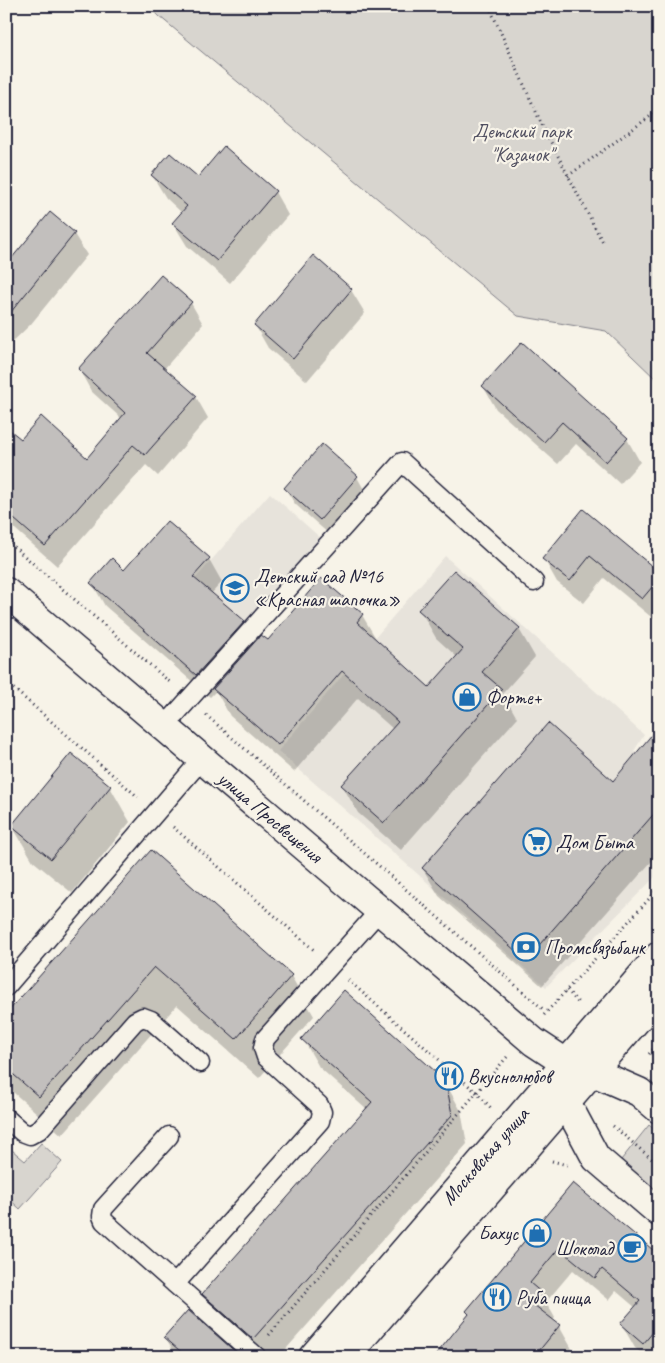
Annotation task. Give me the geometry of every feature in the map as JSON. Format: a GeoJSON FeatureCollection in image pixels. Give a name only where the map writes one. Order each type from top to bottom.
{"type":"FeatureCollection","features":[{"type":"Feature","properties":{"kind":"street","name":"улица Просвещения"},"geometry":{"type":"LineString","coordinates":[[6,592],[530,1038],[560,1070],[591,1071],[639,1092],[659,1109]]}},
{"type":"Feature","properties":{"kind":"street","name":"Московская улица"},"geometry":{"type":"LineString","coordinates":[[313,1357],[659,956]]}},
{"type":"Feature","properties":{"kind":"street","name":"Московская улица"},"geometry":{"type":"LineString","coordinates":[[345,1357],[659,994]]}},
{"type":"Feature","properties":{"kind":"street"},"geometry":{"type":"LineString","coordinates":[[560,1070],[564,1102],[596,1158],[659,1212]]}},
{"type":"Feature","properties":{"kind":"lane"},"geometry":{"type":"LineString","coordinates":[[164,727],[402,462],[534,582]]}},
{"type":"Feature","properties":{"kind":"lane"},"geometry":{"type":"LineString","coordinates":[[6,987],[202,759]]}},
{"type":"Feature","properties":{"kind":"lane"},"geometry":{"type":"LineString","coordinates":[[175,1284],[320,1121],[322,1112],[319,1105],[266,1057],[263,1048],[265,1039],[380,910]]}},
{"type":"Feature","properties":{"kind":"lane"},"geometry":{"type":"LineString","coordinates":[[6,1118],[22,1132],[30,1135],[39,1130],[135,1021],[143,1017],[152,1020],[200,1063]]}},
{"type":"Feature","properties":{"kind":"lane"},"geometry":{"type":"LineString","coordinates":[[168,1136],[103,1210],[102,1216],[104,1221],[255,1355]]}},
{"type":"Feature","properties":{"kind":"path"},"geometry":{"type":"LineString","coordinates":[[489,6],[541,123],[603,243]]}},
{"type":"Feature","properties":{"kind":"path"},"geometry":{"type":"LineString","coordinates":[[649,6],[659,13]]}},
{"type":"Feature","properties":{"kind":"path"},"geometry":{"type":"LineString","coordinates":[[568,176],[659,110]]}},
{"type":"Feature","properties":{"kind":"path"},"geometry":{"type":"LineString","coordinates":[[6,540],[547,1012]]}},
{"type":"Feature","properties":{"kind":"path"},"geometry":{"type":"LineString","coordinates":[[255,1355],[530,1038],[547,1012],[659,888]]}},
{"type":"Feature","properties":{"kind":"path"},"geometry":{"type":"LineString","coordinates":[[610,1123],[659,1165]]}},
{"type":"Feature","properties":{"kind":"shaded area","name":"Детский сад №16 «Красная шапочка»"},"geometry":{"type":"Polygon","coordinates":[[[270,493],[324,541],[201,682],[147,634],[270,493]]]}},
{"type":"Feature","properties":{"kind":"shaded area"},"geometry":{"type":"Polygon","coordinates":[[[445,556],[644,735],[634,751],[659,772],[659,873],[546,987],[278,751],[445,556]]]}},
{"type":"Feature","properties":{"kind":"green space","name":"Детский парк \"Казачок\""},"geometry":{"type":"Polygon","coordinates":[[[147,6],[659,6],[659,382],[606,331],[518,316],[147,6]]]}},
{"type":"Feature","properties":{"kind":"green space"},"geometry":{"type":"Polygon","coordinates":[[[649,1125],[659,1134],[659,1201],[617,1165],[649,1125]]]}},
{"type":"Feature","properties":{"kind":"green space"},"geometry":{"type":"Polygon","coordinates":[[[41,1143],[62,1162],[20,1209],[6,1196],[6,1145],[25,1161],[41,1143]]]}},
{"type":"Feature","properties":{"kind":"building"},"geometry":{"type":"Polygon","coordinates":[[[224,146],[276,191],[217,261],[172,223],[187,206],[151,175],[170,153],[198,177],[224,146]]]}},
{"type":"Feature","properties":{"kind":"building"},"geometry":{"type":"Polygon","coordinates":[[[50,212],[75,233],[6,318],[6,265],[50,212]]]}},
{"type":"Feature","properties":{"kind":"building"},"geometry":{"type":"Polygon","coordinates":[[[313,255],[352,289],[293,359],[254,325],[313,255]]]}},
{"type":"Feature","properties":{"kind":"building"},"geometry":{"type":"Polygon","coordinates":[[[161,275],[192,302],[147,353],[197,396],[145,455],[133,445],[45,546],[6,512],[6,427],[21,439],[41,416],[87,458],[125,413],[78,369],[161,275]]]}},
{"type":"Feature","properties":{"kind":"building"},"geometry":{"type":"Polygon","coordinates":[[[522,342],[628,438],[606,462],[562,422],[544,442],[482,386],[522,342]]]}},
{"type":"Feature","properties":{"kind":"building"},"geometry":{"type":"Polygon","coordinates":[[[322,444],[358,476],[320,520],[284,488],[322,444]]]}},
{"type":"Feature","properties":{"kind":"building"},"geometry":{"type":"Polygon","coordinates":[[[583,509],[659,572],[659,579],[642,599],[590,556],[570,581],[542,559],[583,509]]]}},
{"type":"Feature","properties":{"kind":"building"},"geometry":{"type":"Polygon","coordinates":[[[167,521],[210,558],[193,577],[245,621],[196,675],[90,583],[112,558],[124,570],[167,521]]]}},
{"type":"Feature","properties":{"kind":"building"},"geometry":{"type":"Polygon","coordinates":[[[454,570],[520,628],[482,672],[502,689],[384,823],[341,785],[398,722],[342,671],[278,745],[213,689],[261,635],[268,640],[321,578],[363,614],[357,622],[429,687],[463,649],[418,610],[454,570]]]}},
{"type":"Feature","properties":{"kind":"building","name":"Дом Быта"},"geometry":{"type":"Polygon","coordinates":[[[548,723],[613,781],[659,726],[659,808],[526,960],[422,868],[548,723]]]}},
{"type":"Feature","properties":{"kind":"building"},"geometry":{"type":"Polygon","coordinates":[[[71,753],[111,786],[51,859],[11,826],[71,753]]]}},
{"type":"Feature","properties":{"kind":"building"},"geometry":{"type":"Polygon","coordinates":[[[151,850],[292,975],[236,1039],[154,967],[39,1097],[6,1068],[6,1014],[151,850]]]}},
{"type":"Feature","properties":{"kind":"building"},"geometry":{"type":"Polygon","coordinates":[[[344,990],[446,1081],[452,1115],[253,1339],[202,1294],[372,1102],[301,1039],[344,990]]]}},
{"type":"Feature","properties":{"kind":"building"},"geometry":{"type":"Polygon","coordinates":[[[573,1183],[659,1255],[659,1325],[643,1344],[620,1324],[640,1301],[602,1269],[595,1278],[559,1248],[530,1283],[543,1294],[534,1305],[560,1325],[534,1357],[434,1357],[469,1314],[466,1311],[573,1183]]]}},
{"type":"Feature","properties":{"kind":"building"},"geometry":{"type":"Polygon","coordinates":[[[188,1310],[239,1355],[238,1357],[187,1357],[164,1337],[188,1310]]]}},
{"type":"Feature","properties":{"kind":"place","name":"Детский сад №16 «Красная шапочка»"},"geometry":{"type":"Point","coordinates":[235,588]}},
{"type":"Feature","properties":{"kind":"place","name":"Форте+"},"geometry":{"type":"Point","coordinates":[467,697]}},
{"type":"Feature","properties":{"kind":"place","name":"Дом Быта"},"geometry":{"type":"Point","coordinates":[537,842]}},
{"type":"Feature","properties":{"kind":"place","name":"Промсвязьбанк"},"geometry":{"type":"Point","coordinates":[526,947]}},
{"type":"Feature","properties":{"kind":"place","name":"Вкуснолюбов"},"geometry":{"type":"Point","coordinates":[449,1076]}},
{"type":"Feature","properties":{"kind":"place","name":"Бахус"},"geometry":{"type":"Point","coordinates":[537,1233]}},
{"type":"Feature","properties":{"kind":"place","name":"Шоколад"},"geometry":{"type":"Point","coordinates":[632,1248]}},
{"type":"Feature","properties":{"kind":"place","name":"Руба пиица"},"geometry":{"type":"Point","coordinates":[497,1297]}}]}
